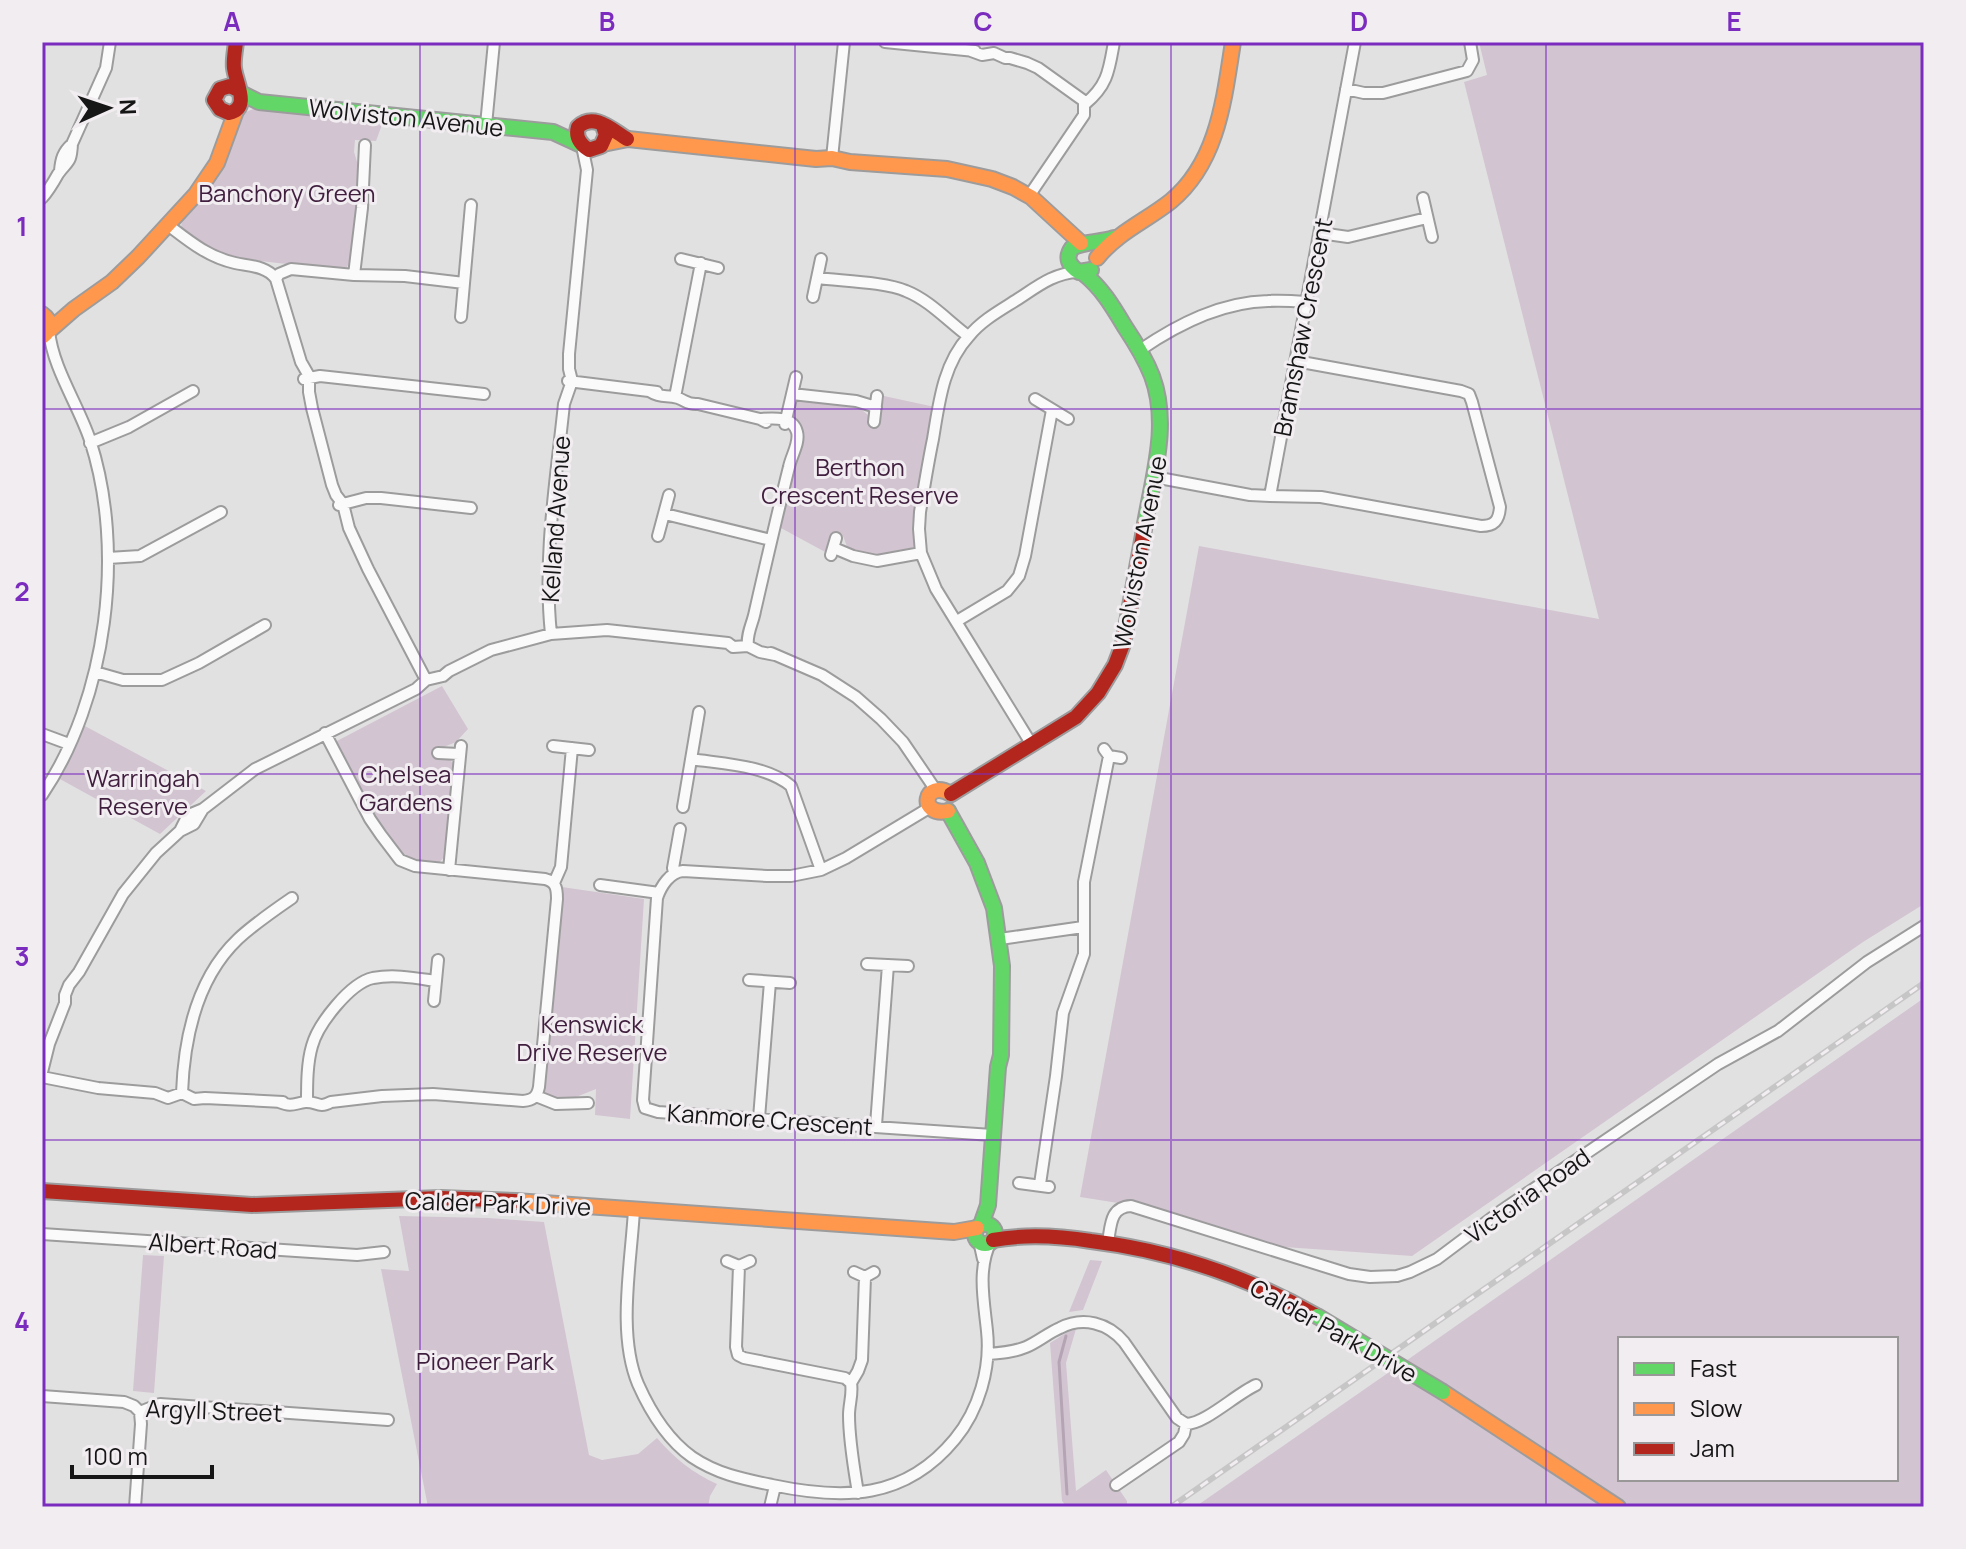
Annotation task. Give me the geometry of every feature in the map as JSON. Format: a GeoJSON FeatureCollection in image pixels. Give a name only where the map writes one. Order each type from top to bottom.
{"type":"FeatureCollection","features":[{"type":"Feature","properties":{"kind":"street"},"geometry":{"type":"LineString","coordinates":[[42,198],[60,171],[61,159],[72,144],[106,68],[110,42]]}},
{"type":"Feature","properties":{"kind":"street"},"geometry":{"type":"LineString","coordinates":[[46,334],[112,282],[208,179],[241,99],[234,66],[236,42]]}},
{"type":"Feature","properties":{"kind":"street"},"geometry":{"type":"LineString","coordinates":[[486,125],[494,42]]}},
{"type":"Feature","properties":{"kind":"street"},"geometry":{"type":"LineString","coordinates":[[885,42],[971,51],[982,55],[995,48],[1005,58],[1038,68],[1082,98],[1084,115],[1029,196]]}},
{"type":"Feature","properties":{"kind":"street"},"geometry":{"type":"LineString","coordinates":[[1085,104],[1101,89],[1114,42]]}},
{"type":"Feature","properties":{"kind":"street"},"geometry":{"type":"LineString","coordinates":[[1051,278],[1075,249],[1114,238],[1169,203],[1198,173],[1216,133],[1233,42]]}},
{"type":"Feature","properties":{"kind":"street","name":"Bramshaw Crescent"},"geometry":{"type":"LineString","coordinates":[[1270,496],[1355,42]]}},
{"type":"Feature","properties":{"kind":"street"},"geometry":{"type":"LineString","coordinates":[[1346,89],[1383,93],[1467,71],[1473,60],[1470,42]]}},
{"type":"Feature","properties":{"kind":"street"},"geometry":{"type":"LineString","coordinates":[[833,155],[845,43]]}},
{"type":"Feature","properties":{"kind":"street"},"geometry":{"type":"LineString","coordinates":[[225,140],[214,100],[234,66]]}},
{"type":"Feature","properties":{"kind":"street"},"geometry":{"type":"LineString","coordinates":[[220,88],[229,86],[238,91]]}},
{"type":"Feature","properties":{"kind":"street","name":"Wolviston Avenue"},"geometry":{"type":"LineString","coordinates":[[238,91],[259,102],[553,132],[581,124]]}},
{"type":"Feature","properties":{"kind":"street","name":"Wolviston Avenue"},"geometry":{"type":"LineString","coordinates":[[237,109],[259,102]]}},
{"type":"Feature","properties":{"kind":"street"},"geometry":{"type":"LineString","coordinates":[[218,109],[227,113],[237,109]]}},
{"type":"Feature","properties":{"kind":"street"},"geometry":{"type":"LineString","coordinates":[[628,139],[595,120],[581,124],[577,131],[580,145],[589,150],[628,139],[821,160],[833,155]]}},
{"type":"Feature","properties":{"kind":"street"},"geometry":{"type":"LineString","coordinates":[[602,145],[606,135],[603,126]]}},
{"type":"Feature","properties":{"kind":"street","name":"Wolviston Avenue"},"geometry":{"type":"LineString","coordinates":[[553,132],[580,145]]}},
{"type":"Feature","properties":{"kind":"street"},"geometry":{"type":"LineString","coordinates":[[354,275],[366,145]]}},
{"type":"Feature","properties":{"kind":"street","name":"Kelland Avenue"},"geometry":{"type":"LineString","coordinates":[[580,145],[587,170]]}},
{"type":"Feature","properties":{"kind":"street","name":"Kelland Avenue"},"geometry":{"type":"LineString","coordinates":[[551,634],[547,570],[564,404],[562,390],[570,381],[565,362],[569,354],[587,170],[592,157],[602,145]]}},
{"type":"Feature","properties":{"kind":"street"},"geometry":{"type":"LineString","coordinates":[[833,155],[844,162],[982,175],[1014,187],[1043,206],[1063,227],[1075,249],[1071,268],[1081,272]]}},
{"type":"Feature","properties":{"kind":"street"},"geometry":{"type":"LineString","coordinates":[[1423,198],[1432,237]]}},
{"type":"Feature","properties":{"kind":"street"},"geometry":{"type":"LineString","coordinates":[[461,317],[471,205]]}},
{"type":"Feature","properties":{"kind":"street"},"geometry":{"type":"LineString","coordinates":[[1320,233],[1348,237],[1427,218]]}},
{"type":"Feature","properties":{"kind":"street"},"geometry":{"type":"LineString","coordinates":[[168,225],[207,254],[237,264],[251,265],[278,277],[296,347],[297,363],[308,379],[305,399],[312,408],[329,476],[330,494],[341,505],[340,518],[349,528],[425,678]]}},
{"type":"Feature","properties":{"kind":"street"},"geometry":{"type":"LineString","coordinates":[[1032,745],[936,589],[921,553],[920,512],[939,402],[952,361],[968,336],[989,317],[1051,278],[1092,269],[1114,238]]}},
{"type":"Feature","properties":{"kind":"street"},"geometry":{"type":"LineString","coordinates":[[1075,249],[1092,247],[1097,260]]}},
{"type":"Feature","properties":{"kind":"street"},"geometry":{"type":"LineString","coordinates":[[681,259],[718,268]]}},
{"type":"Feature","properties":{"kind":"street"},"geometry":{"type":"LineString","coordinates":[[813,297],[821,259]]}},
{"type":"Feature","properties":{"kind":"street","name":"Wolviston Avenue"},"geometry":{"type":"LineString","coordinates":[[1097,260],[1102,289]]}},
{"type":"Feature","properties":{"kind":"street"},"geometry":{"type":"LineString","coordinates":[[675,395],[701,263]]}},
{"type":"Feature","properties":{"kind":"street"},"geometry":{"type":"LineString","coordinates":[[278,277],[299,269],[464,283]]}},
{"type":"Feature","properties":{"kind":"street","name":"Wolviston Avenue"},"geometry":{"type":"LineString","coordinates":[[951,794],[1067,724],[1084,710],[1105,684],[1123,644],[1154,477],[1162,414],[1150,368],[1140,350],[1102,289],[1081,272]]}},
{"type":"Feature","properties":{"kind":"street"},"geometry":{"type":"LineString","coordinates":[[818,278],[907,291],[925,301],[968,336]]}},
{"type":"Feature","properties":{"kind":"street"},"geometry":{"type":"LineString","coordinates":[[1140,350],[1205,314],[1266,301],[1306,302]]}},
{"type":"Feature","properties":{"kind":"street"},"geometry":{"type":"LineString","coordinates":[[43,315],[74,309]]}},
{"type":"Feature","properties":{"kind":"street"},"geometry":{"type":"LineString","coordinates":[[42,795],[69,744],[95,672],[106,614],[108,558],[102,495],[90,443],[46,334],[50,323],[43,315]]}},
{"type":"Feature","properties":{"kind":"street"},"geometry":{"type":"LineString","coordinates":[[1154,477],[1250,495],[1321,497],[1481,526],[1495,523],[1500,507],[1469,394],[1296,361]]}},
{"type":"Feature","properties":{"kind":"street"},"geometry":{"type":"LineString","coordinates":[[308,379],[326,377],[484,394]]}},
{"type":"Feature","properties":{"kind":"street"},"geometry":{"type":"LineString","coordinates":[[748,643],[792,453],[793,438],[786,423],[796,377]]}},
{"type":"Feature","properties":{"kind":"street"},"geometry":{"type":"LineString","coordinates":[[570,381],[621,386],[658,396],[675,395],[691,404],[760,419],[766,423],[786,423]]}},
{"type":"Feature","properties":{"kind":"street"},"geometry":{"type":"LineString","coordinates":[[90,443],[129,427],[193,391]]}},
{"type":"Feature","properties":{"kind":"street"},"geometry":{"type":"LineString","coordinates":[[792,394],[876,402],[874,422]]}},
{"type":"Feature","properties":{"kind":"street"},"geometry":{"type":"LineString","coordinates":[[1035,399],[1068,419]]}},
{"type":"Feature","properties":{"kind":"street"},"geometry":{"type":"LineString","coordinates":[[957,621],[1007,591],[1019,576],[1052,410]]}},
{"type":"Feature","properties":{"kind":"street"},"geometry":{"type":"LineString","coordinates":[[658,536],[669,495]]}},
{"type":"Feature","properties":{"kind":"street"},"geometry":{"type":"LineString","coordinates":[[341,505],[366,498],[381,498],[471,508]]}},
{"type":"Feature","properties":{"kind":"street"},"geometry":{"type":"LineString","coordinates":[[108,558],[140,556],[221,512]]}},
{"type":"Feature","properties":{"kind":"street"},"geometry":{"type":"LineString","coordinates":[[665,514],[771,540]]}},
{"type":"Feature","properties":{"kind":"street"},"geometry":{"type":"LineString","coordinates":[[834,547],[853,556],[877,561],[921,553]]}},
{"type":"Feature","properties":{"kind":"street"},"geometry":{"type":"LineString","coordinates":[[95,672],[123,680],[162,680],[199,663],[265,625]]}},
{"type":"Feature","properties":{"kind":"street"},"geometry":{"type":"LineString","coordinates":[[182,1090],[168,1098],[155,1093],[98,1088],[42,1074],[69,985],[123,894],[156,853],[180,831],[191,814],[203,809],[255,769],[408,691],[425,678],[449,671],[491,650],[551,634],[607,630],[728,643],[733,647],[748,643]]}},
{"type":"Feature","properties":{"kind":"street"},"geometry":{"type":"LineString","coordinates":[[748,643],[760,652],[799,663],[856,697],[903,742],[935,789]]}},
{"type":"Feature","properties":{"kind":"street"},"geometry":{"type":"LineString","coordinates":[[683,807],[699,712]]}},
{"type":"Feature","properties":{"kind":"street"},"geometry":{"type":"LineString","coordinates":[[307,1099],[317,1105],[326,1105],[382,1096],[433,1094],[523,1101],[536,1096],[557,899],[554,883],[545,879],[415,866],[400,860],[370,819],[325,733]]}},
{"type":"Feature","properties":{"kind":"street"},"geometry":{"type":"LineString","coordinates":[[42,734],[69,744]]}},
{"type":"Feature","properties":{"kind":"street"},"geometry":{"type":"LineString","coordinates":[[553,746],[589,750]]}},
{"type":"Feature","properties":{"kind":"street"},"geometry":{"type":"LineString","coordinates":[[554,883],[561,867],[572,748]]}},
{"type":"Feature","properties":{"kind":"street"},"geometry":{"type":"LineString","coordinates":[[438,753],[460,750],[449,870]]}},
{"type":"Feature","properties":{"kind":"street"},"geometry":{"type":"LineString","coordinates":[[1019,1183],[1045,1185],[1063,1013],[1084,954],[1086,865],[1106,752],[1121,758]]}},
{"type":"Feature","properties":{"kind":"street"},"geometry":{"type":"LineString","coordinates":[[691,759],[767,772],[791,786],[821,870]]}},
{"type":"Feature","properties":{"kind":"street"},"geometry":{"type":"LineString","coordinates":[[935,789],[945,789],[951,794],[952,805],[944,813],[935,813],[927,804],[928,795],[935,789]]}},
{"type":"Feature","properties":{"kind":"street"},"geometry":{"type":"LineString","coordinates":[[674,873],[779,876],[821,870],[929,808]]}},
{"type":"Feature","properties":{"kind":"street"},"geometry":{"type":"LineString","coordinates":[[634,1210],[627,1332],[631,1361],[647,1403],[689,1455],[711,1469],[733,1477],[828,1494],[858,1493],[879,1489],[930,1463],[963,1428],[974,1409],[988,1354],[984,1261],[998,1067],[994,1050],[1000,1031],[1003,987],[1000,939],[992,903],[972,853],[948,811]]}},
{"type":"Feature","properties":{"kind":"street","name":"Kanmore Crescent"},"geometry":{"type":"LineString","coordinates":[[680,829],[674,873],[659,893],[655,919],[644,1104],[649,1110],[992,1135]]}},
{"type":"Feature","properties":{"kind":"street"},"geometry":{"type":"LineString","coordinates":[[600,885],[659,893]]}},
{"type":"Feature","properties":{"kind":"street"},"geometry":{"type":"LineString","coordinates":[[182,1090],[189,1031],[206,983],[235,941],[292,898]]}},
{"type":"Feature","properties":{"kind":"street","name":"Victoria Road"},"geometry":{"type":"LineString","coordinates":[[1108,1242],[1115,1211],[1131,1206],[1349,1274],[1380,1277],[1410,1272],[1437,1259],[1513,1203],[1718,1064],[1778,1031],[1867,962],[1924,926]]}},
{"type":"Feature","properties":{"kind":"street"},"geometry":{"type":"LineString","coordinates":[[1000,939],[1083,927]]}},
{"type":"Feature","properties":{"kind":"street"},"geometry":{"type":"LineString","coordinates":[[434,1001],[438,960]]}},
{"type":"Feature","properties":{"kind":"street"},"geometry":{"type":"LineString","coordinates":[[867,964],[908,966]]}},
{"type":"Feature","properties":{"kind":"street"},"geometry":{"type":"LineString","coordinates":[[876,1125],[888,965]]}},
{"type":"Feature","properties":{"kind":"street"},"geometry":{"type":"LineString","coordinates":[[307,1099],[311,1049],[316,1034],[348,992],[361,982],[372,979],[396,976],[436,981]]}},
{"type":"Feature","properties":{"kind":"street"},"geometry":{"type":"LineString","coordinates":[[749,980],[790,983]]}},
{"type":"Feature","properties":{"kind":"street"},"geometry":{"type":"LineString","coordinates":[[759,1118],[770,982]]}},
{"type":"Feature","properties":{"kind":"street"},"geometry":{"type":"LineString","coordinates":[[182,1090],[194,1099],[279,1102],[288,1106],[298,1105],[307,1099]]}},
{"type":"Feature","properties":{"kind":"street"},"geometry":{"type":"LineString","coordinates":[[536,1096],[556,1104],[588,1103]]}},
{"type":"Feature","properties":{"kind":"street","name":"Calder Park Drive"},"geometry":{"type":"LineString","coordinates":[[42,1191],[283,1206],[433,1197],[1108,1242],[1176,1256],[1215,1268],[1317,1316],[1443,1392],[1618,1507]]}},
{"type":"Feature","properties":{"kind":"street","name":"Albert Road"},"geometry":{"type":"LineString","coordinates":[[42,1234],[357,1255],[384,1252]]}},
{"type":"Feature","properties":{"kind":"street"},"geometry":{"type":"LineString","coordinates":[[727,1261],[739,1266],[750,1261]]}},
{"type":"Feature","properties":{"kind":"street"},"geometry":{"type":"LineString","coordinates":[[739,1266],[738,1355],[845,1378],[851,1383]]}},
{"type":"Feature","properties":{"kind":"street"},"geometry":{"type":"LineString","coordinates":[[858,1493],[849,1411],[851,1383],[862,1360],[864,1274]]}},
{"type":"Feature","properties":{"kind":"street"},"geometry":{"type":"LineString","coordinates":[[988,1354],[1019,1350],[1073,1322],[1101,1325],[1124,1342],[1177,1418],[1186,1424],[1198,1422],[1256,1385]]}},
{"type":"Feature","properties":{"kind":"street","name":"Argyll Street"},"geometry":{"type":"LineString","coordinates":[[42,1396],[129,1403],[140,1412],[160,1404],[388,1420]]}},
{"type":"Feature","properties":{"kind":"street"},"geometry":{"type":"LineString","coordinates":[[135,1507],[140,1412]]}},
{"type":"Feature","properties":{"kind":"street"},"geometry":{"type":"LineString","coordinates":[[1116,1485],[1179,1442],[1186,1424]]}},
{"type":"Feature","properties":{"kind":"street"},"geometry":{"type":"LineString","coordinates":[[770,1507],[775,1486]]}},
{"type":"Feature","properties":{"kind":"green space"},"geometry":{"type":"Polygon","coordinates":[[[1479,42],[1924,42],[1924,904],[1863,942],[1412,1256],[1257,1245],[1169,1211],[1080,1197],[1199,546],[1599,619],[1464,82],[1487,75],[1479,42]]]}},
{"type":"Feature","properties":{"kind":"green space","name":"Banchory Green"},"geometry":{"type":"Polygon","coordinates":[[[260,106],[384,119],[376,141],[355,140],[354,152],[358,165],[353,244],[347,267],[338,270],[235,258],[218,253],[181,229],[182,217],[217,178],[226,160],[239,115],[260,106]]]}},
{"type":"Feature","properties":{"kind":"green space","name":"Berthon Crescent Reserve"},"geometry":{"type":"Polygon","coordinates":[[[884,396],[935,407],[918,494],[915,546],[905,552],[877,558],[849,552],[843,536],[833,534],[827,553],[779,527],[800,435],[793,418],[797,401],[856,405],[868,415],[870,422],[880,423],[884,396]]]}},
{"type":"Feature","properties":{"kind":"green space","name":"Chelsea Gardens"},"geometry":{"type":"Polygon","coordinates":[[[442,686],[468,729],[456,742],[434,751],[438,758],[449,759],[453,763],[445,856],[438,864],[416,863],[403,859],[370,811],[335,742],[442,686]]]}},
{"type":"Feature","properties":{"kind":"green space","name":"Warringah Reserve"},"geometry":{"type":"Polygon","coordinates":[[[83,725],[206,791],[160,834],[58,778],[83,725]]]}},
{"type":"Feature","properties":{"kind":"green space","name":"Kenswick Drive Reserve"},"geometry":{"type":"Polygon","coordinates":[[[562,887],[644,899],[630,1119],[595,1115],[596,1089],[571,1099],[551,1100],[543,1092],[562,887]]]}},
{"type":"Feature","properties":{"kind":"green space"},"geometry":{"type":"Polygon","coordinates":[[[1924,998],[1924,1507],[1622,1507],[1403,1363],[1924,998]]]}},
{"type":"Feature","properties":{"kind":"green space","name":"Pioneer Park"},"geometry":{"type":"Polygon","coordinates":[[[399,1216],[544,1222],[589,1455],[602,1460],[638,1454],[657,1438],[684,1464],[717,1484],[708,1507],[428,1507],[381,1269],[409,1271],[399,1216]]]}},
{"type":"Feature","properties":{"kind":"green space"},"geometry":{"type":"Polygon","coordinates":[[[143,1255],[164,1256],[154,1393],[133,1391],[143,1255]]]}},
{"type":"Feature","properties":{"kind":"green space"},"geometry":{"type":"Polygon","coordinates":[[[1090,1260],[1102,1261],[1083,1310],[1069,1312],[1090,1260]]]}},
{"type":"Feature","properties":{"kind":"green space"},"geometry":{"type":"Polygon","coordinates":[[[1076,1329],[1066,1363],[1076,1491],[1106,1470],[1127,1501],[1123,1507],[1067,1507],[1062,1501],[1050,1343],[1076,1329]]]}},
{"type":"Feature","properties":{"kind":"green space"},"geometry":{"type":"Polygon","coordinates":[[[1395,1368],[1612,1507],[1195,1507],[1395,1368]]]}},
{"type":"Feature","properties":{"kind":"waterway"},"geometry":{"type":"LineString","coordinates":[[1066,1336],[1059,1362],[1067,1494]]}},
{"type":"Feature","properties":{"kind":"railway"},"geometry":{"type":"LineString","coordinates":[[1171,1507],[1924,983]]}},
{"type":"Feature","properties":{"kind":"traffic: fast"},"geometry":{"type":"LineString","coordinates":[[239,92],[259,102],[553,132],[579,144]]}},
{"type":"Feature","properties":{"kind":"traffic: fast"},"geometry":{"type":"LineString","coordinates":[[1091,270],[1079,272],[1073,267],[1069,262],[1072,248],[1114,238]]}},
{"type":"Feature","properties":{"kind":"traffic: fast"},"geometry":{"type":"LineString","coordinates":[[1083,273],[1107,298],[1136,344],[1157,394],[1160,431],[1145,524]]}},
{"type":"Feature","properties":{"kind":"traffic: fast"},"geometry":{"type":"LineString","coordinates":[[948,811],[977,863],[994,908],[1002,966],[1001,1055],[988,1205],[981,1225]]}},
{"type":"Feature","properties":{"kind":"traffic: fast"},"geometry":{"type":"LineString","coordinates":[[985,1224],[992,1227],[995,1234],[992,1241],[985,1244],[978,1241],[975,1234],[978,1227],[985,1224]]}},
{"type":"Feature","properties":{"kind":"traffic: fast"},"geometry":{"type":"LineString","coordinates":[[1317,1316],[1443,1392]]}},
{"type":"Feature","properties":{"kind":"traffic: slow"},"geometry":{"type":"LineString","coordinates":[[1097,258],[1123,234],[1171,201],[1199,168],[1209,149],[1222,107],[1233,42]]}},
{"type":"Feature","properties":{"kind":"traffic: slow"},"geometry":{"type":"LineString","coordinates":[[50,330],[112,282],[196,194],[217,163],[236,111]]}},
{"type":"Feature","properties":{"kind":"traffic: slow"},"geometry":{"type":"LineString","coordinates":[[603,144],[628,139],[947,169],[1013,187],[1031,197],[1081,243]]}},
{"type":"Feature","properties":{"kind":"traffic: slow"},"geometry":{"type":"LineString","coordinates":[[42,314],[50,326],[42,337]]}},
{"type":"Feature","properties":{"kind":"traffic: slow"},"geometry":{"type":"LineString","coordinates":[[948,811],[932,809],[928,799],[935,791],[951,794]]}},
{"type":"Feature","properties":{"kind":"traffic: slow"},"geometry":{"type":"LineString","coordinates":[[515,1201],[954,1232],[977,1228]]}},
{"type":"Feature","properties":{"kind":"traffic: slow"},"geometry":{"type":"LineString","coordinates":[[1443,1392],[1618,1507]]}},
{"type":"Feature","properties":{"kind":"traffic: jam"},"geometry":{"type":"LineString","coordinates":[[236,42],[234,68],[241,101],[236,110],[229,113],[220,109],[214,100],[220,89],[230,86],[238,90]]}},
{"type":"Feature","properties":{"kind":"traffic: jam"},"geometry":{"type":"LineString","coordinates":[[603,126],[606,135],[601,146],[589,150],[581,143],[578,127],[590,121],[603,124],[627,139]]}},
{"type":"Feature","properties":{"kind":"traffic: jam"},"geometry":{"type":"LineString","coordinates":[[951,794],[1076,717],[1098,693],[1115,665],[1123,644],[1145,524]]}},
{"type":"Feature","properties":{"kind":"traffic: jam"},"geometry":{"type":"LineString","coordinates":[[42,1191],[252,1205],[441,1198],[515,1201]]}},
{"type":"Feature","properties":{"kind":"traffic: jam"},"geometry":{"type":"LineString","coordinates":[[993,1240],[1054,1237],[1150,1251],[1236,1277],[1317,1316]]}}]}
